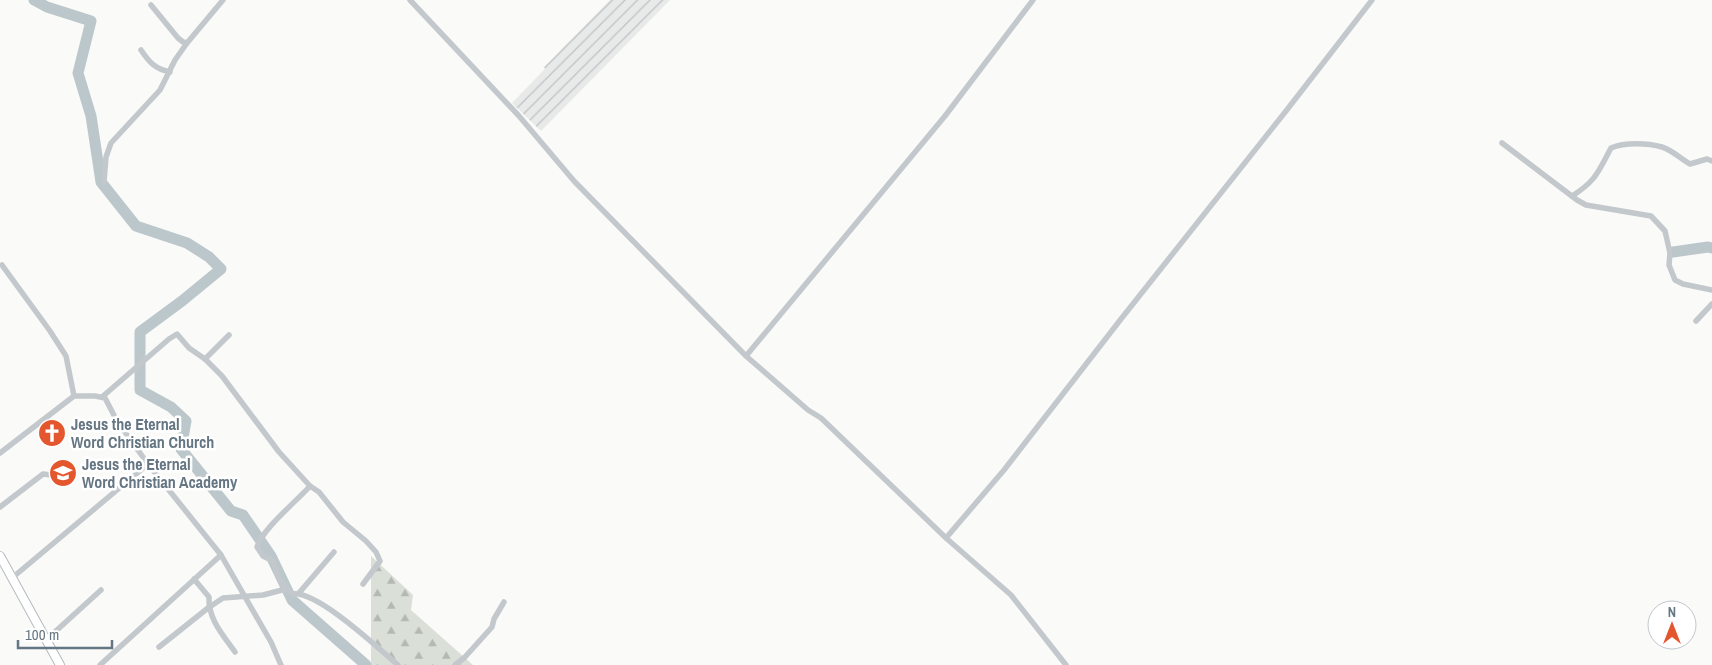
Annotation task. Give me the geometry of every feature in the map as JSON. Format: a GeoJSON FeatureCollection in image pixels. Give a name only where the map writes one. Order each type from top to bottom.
{"type":"FeatureCollection","features":[{"type":"Feature","properties":{"kind":"main road"},"geometry":{"type":"LineString","coordinates":[[0,556],[60,665]]}},
{"type":"Feature","properties":{"kind":"street"},"geometry":{"type":"LineString","coordinates":[[104,182],[106,157],[111,143],[160,90],[187,43],[224,0]]}},
{"type":"Feature","properties":{"kind":"street"},"geometry":{"type":"LineString","coordinates":[[410,0],[519,116],[574,181],[746,356],[808,410],[821,418],[946,538],[1011,596],[1066,665]]}},
{"type":"Feature","properties":{"kind":"street"},"geometry":{"type":"LineString","coordinates":[[746,356],[945,116],[1033,0]]}},
{"type":"Feature","properties":{"kind":"street"},"geometry":{"type":"LineString","coordinates":[[946,538],[1010,463],[1372,0]]}},
{"type":"Feature","properties":{"kind":"street"},"geometry":{"type":"LineString","coordinates":[[150,5],[178,38],[187,43]]}},
{"type":"Feature","properties":{"kind":"street"},"geometry":{"type":"LineString","coordinates":[[141,50],[152,65],[170,72]]}},
{"type":"Feature","properties":{"kind":"street"},"geometry":{"type":"LineString","coordinates":[[1502,143],[1553,183],[1586,205],[1651,216],[1665,231],[1670,253],[1669,265],[1675,280],[1683,284],[1712,290]]}},
{"type":"Feature","properties":{"kind":"street"},"geometry":{"type":"LineString","coordinates":[[1572,196],[1592,181],[1603,165],[1611,148],[1617,146],[1642,145],[1663,148],[1690,164],[1707,159],[1712,161]]}},
{"type":"Feature","properties":{"kind":"street"},"geometry":{"type":"LineString","coordinates":[[2,265],[66,356],[74,396]]}},
{"type":"Feature","properties":{"kind":"street"},"geometry":{"type":"LineString","coordinates":[[1696,321],[1712,304]]}},
{"type":"Feature","properties":{"kind":"street"},"geometry":{"type":"LineString","coordinates":[[102,397],[168,339],[177,334],[189,348],[222,376],[279,452],[310,486],[319,492],[343,522],[376,552],[380,562],[362,584]]}},
{"type":"Feature","properties":{"kind":"street"},"geometry":{"type":"LineString","coordinates":[[204,359],[229,335]]}},
{"type":"Feature","properties":{"kind":"street"},"geometry":{"type":"LineString","coordinates":[[0,453],[74,396],[105,398],[117,420],[148,464],[221,555],[281,665]]}},
{"type":"Feature","properties":{"kind":"street"},"geometry":{"type":"LineString","coordinates":[[12,578],[148,464]]}},
{"type":"Feature","properties":{"kind":"street"},"geometry":{"type":"LineString","coordinates":[[0,507],[43,474],[51,475],[59,484]]}},
{"type":"Feature","properties":{"kind":"street"},"geometry":{"type":"LineString","coordinates":[[310,486],[273,524],[257,547],[263,556],[272,561],[279,579],[286,589],[295,594],[318,601],[370,640],[398,665]]}},
{"type":"Feature","properties":{"kind":"street"},"geometry":{"type":"LineString","coordinates":[[295,594],[334,552]]}},
{"type":"Feature","properties":{"kind":"street"},"geometry":{"type":"LineString","coordinates":[[100,665],[221,555]]}},
{"type":"Feature","properties":{"kind":"street"},"geometry":{"type":"LineString","coordinates":[[194,579],[209,597],[208,608],[211,617],[235,652]]}},
{"type":"Feature","properties":{"kind":"street"},"geometry":{"type":"LineString","coordinates":[[159,647],[208,608],[224,598],[264,595],[286,589]]}},
{"type":"Feature","properties":{"kind":"street"},"geometry":{"type":"LineString","coordinates":[[46,640],[101,590]]}},
{"type":"Feature","properties":{"kind":"street"},"geometry":{"type":"LineString","coordinates":[[455,665],[465,657],[492,627],[494,619],[504,602]]}},
{"type":"Feature","properties":{"kind":"shaded area"},"geometry":{"type":"Polygon","coordinates":[[[610,0],[670,0],[541,131],[512,103],[545,69],[544,67],[610,0]]]}},
{"type":"Feature","properties":{"kind":"green space"},"geometry":{"type":"Polygon","coordinates":[[[371,556],[413,595],[411,610],[473,665],[371,665],[371,556]]]}},
{"type":"Feature","properties":{"kind":"waterway"},"geometry":{"type":"LineString","coordinates":[[34,0],[47,7],[91,21],[78,73],[91,116],[101,182],[136,226],[187,243],[209,257],[221,269],[140,332],[140,390],[171,407],[186,421],[181,449],[231,511],[243,515],[271,556],[292,600],[366,665]]}},
{"type":"Feature","properties":{"kind":"waterway"},"geometry":{"type":"LineString","coordinates":[[1673,252],[1712,248]]}},
{"type":"Feature","properties":{"kind":"place","name":"Jesus the Eternal Word Christian Church"},"geometry":{"type":"Point","coordinates":[52,433]}},
{"type":"Feature","properties":{"kind":"place","name":"Jesus the Eternal Word Christian Academy"},"geometry":{"type":"Point","coordinates":[63,473]}}]}
